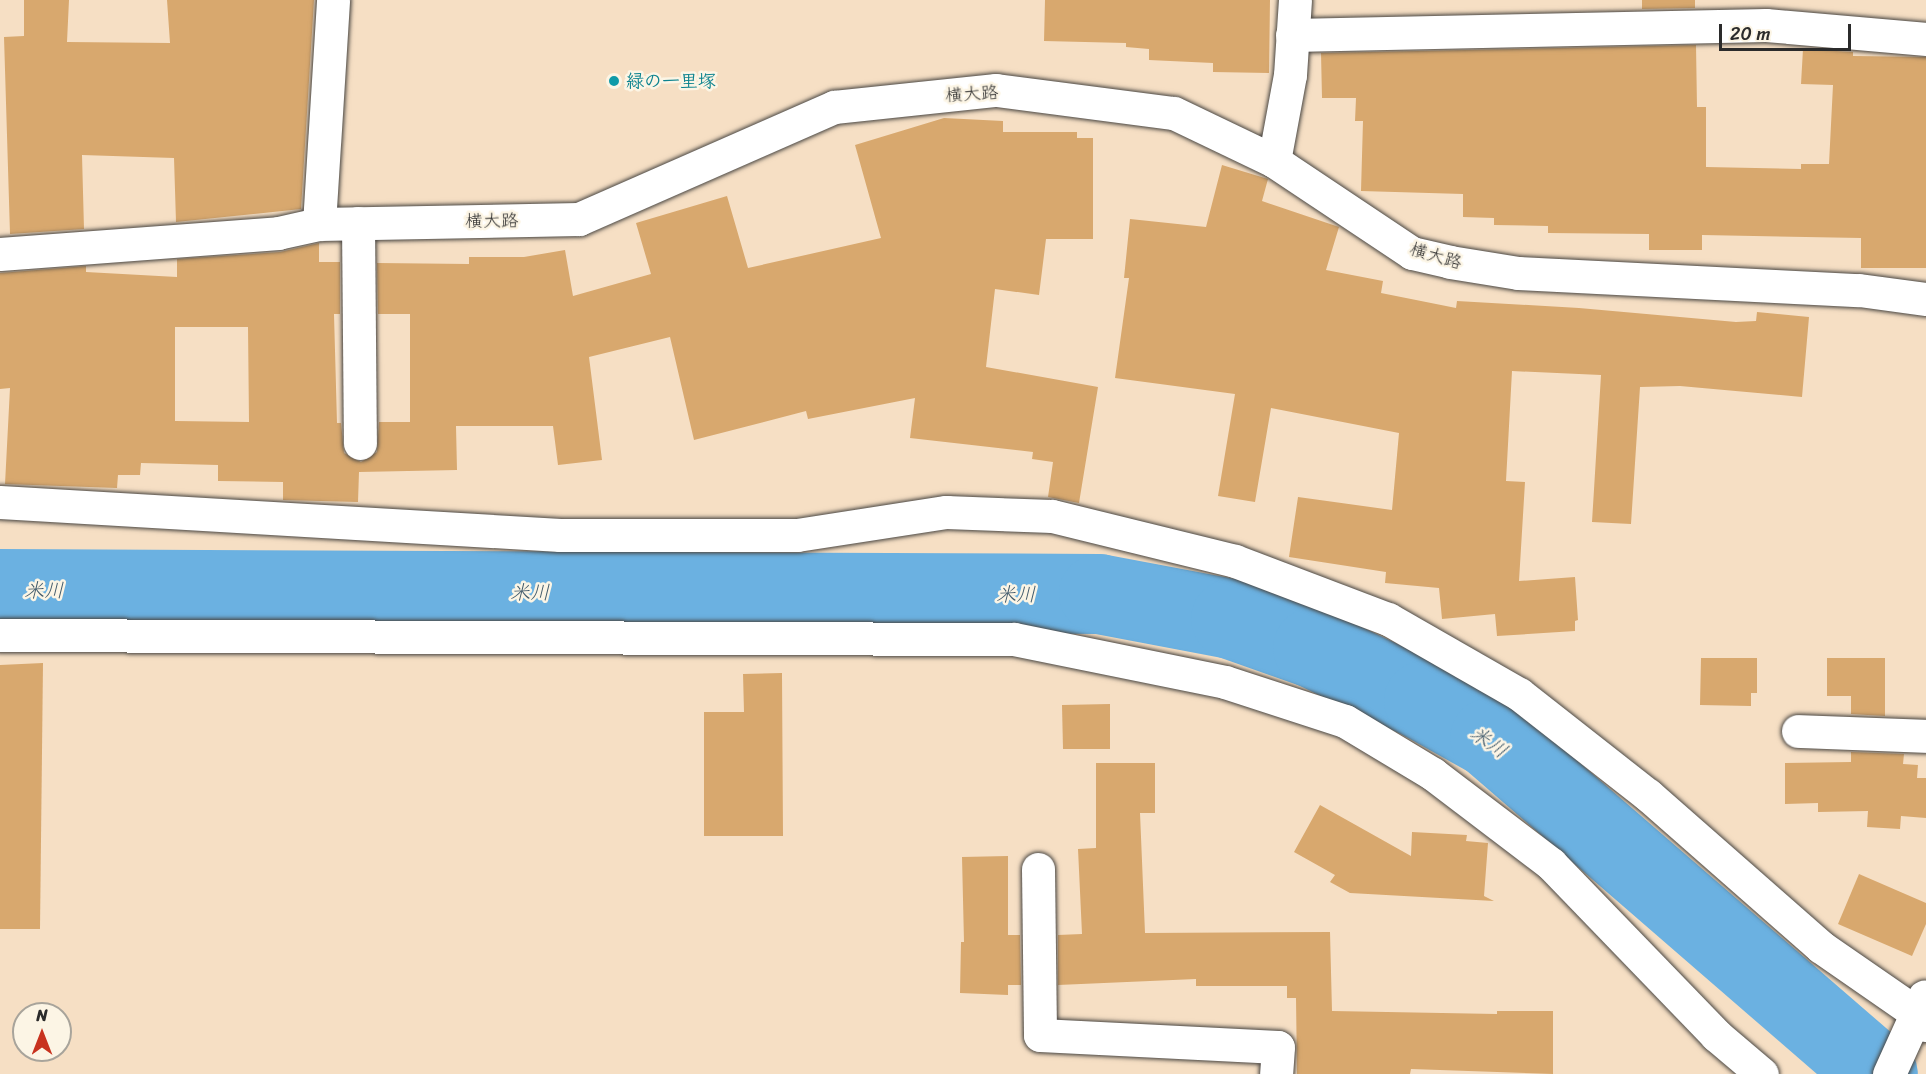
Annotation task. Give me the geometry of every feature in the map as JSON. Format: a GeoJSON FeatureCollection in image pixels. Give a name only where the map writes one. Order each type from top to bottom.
{"type":"FeatureCollection","features":[{"type":"Feature","properties":{"kind":"street"},"geometry":{"type":"LineString","coordinates":[[319,224],[333,0]]}},
{"type":"Feature","properties":{"kind":"street"},"geometry":{"type":"LineString","coordinates":[[1274,161],[1290,75],[1295,0]]}},
{"type":"Feature","properties":{"kind":"street"},"geometry":{"type":"LineString","coordinates":[[1292,35],[1766,25],[1926,39]]}},
{"type":"Feature","properties":{"kind":"street","name":"横大路"},"geometry":{"type":"LineString","coordinates":[[0,254],[278,233],[319,224],[579,219],[834,107],[996,90],[1174,113],[1274,161],[1412,253],[1450,262],[1518,273],[1859,290],[1926,299]]}},
{"type":"Feature","properties":{"kind":"street"},"geometry":{"type":"LineString","coordinates":[[358,223],[360,443]]}},
{"type":"Feature","properties":{"kind":"street"},"geometry":{"type":"LineString","coordinates":[[0,502],[560,535],[797,535],[946,512],[1052,516],[1234,561],[1388,619],[1519,694],[1648,795],[1821,947],[1918,1016],[1889,1074]]}},
{"type":"Feature","properties":{"kind":"street"},"geometry":{"type":"LineString","coordinates":[[0,634],[1014,639],[1225,682],[1346,721],[1433,774],[1551,864],[1716,1035],[1762,1074]]}},
{"type":"Feature","properties":{"kind":"street"},"geometry":{"type":"LineString","coordinates":[[1798,731],[1926,736]]}},
{"type":"Feature","properties":{"kind":"street"},"geometry":{"type":"LineString","coordinates":[[1038,869],[1040,1035],[1278,1047],[1276,1074]]}},
{"type":"Feature","properties":{"kind":"building"},"geometry":{"type":"Polygon","coordinates":[[[24,0],[69,0],[67,42],[170,43],[167,0],[314,0],[301,209],[176,222],[174,158],[82,155],[84,229],[10,234],[4,37],[24,36],[24,0]]]}},
{"type":"Feature","properties":{"kind":"building"},"geometry":{"type":"Polygon","coordinates":[[[1045,0],[1270,0],[1269,73],[1213,72],[1213,63],[1149,60],[1149,49],[1126,47],[1126,43],[1044,41],[1045,0]]]}},
{"type":"Feature","properties":{"kind":"building"},"geometry":{"type":"Polygon","coordinates":[[[1642,0],[1695,0],[1695,8],[1642,9],[1642,0]]]}},
{"type":"Feature","properties":{"kind":"building"},"geometry":{"type":"Polygon","coordinates":[[[1696,45],[1697,107],[1706,107],[1706,167],[1801,169],[1801,164],[1829,164],[1833,85],[1801,84],[1803,49],[1853,52],[1853,56],[1926,57],[1926,268],[1861,268],[1861,238],[1702,235],[1702,250],[1649,250],[1649,234],[1548,233],[1548,226],[1494,225],[1494,218],[1463,217],[1463,194],[1361,191],[1363,121],[1355,121],[1356,98],[1322,98],[1321,53],[1696,45]]]}},
{"type":"Feature","properties":{"kind":"building"},"geometry":{"type":"Polygon","coordinates":[[[944,118],[1003,121],[1003,132],[1077,132],[1077,138],[1093,138],[1093,239],[1046,239],[1039,295],[995,289],[986,367],[1098,387],[1079,503],[1048,497],[1053,462],[1032,459],[1033,452],[910,438],[915,398],[808,419],[806,411],[694,440],[670,337],[589,357],[602,460],[558,465],[553,426],[456,426],[457,470],[359,472],[358,502],[283,500],[283,482],[218,481],[218,465],[141,463],[140,475],[118,475],[117,488],[5,484],[10,388],[0,389],[0,273],[86,266],[86,272],[177,277],[177,259],[280,252],[319,243],[319,262],[340,262],[340,314],[334,314],[337,423],[341,423],[344,453],[361,462],[377,452],[379,422],[410,422],[410,314],[378,314],[377,263],[469,264],[469,257],[524,257],[565,250],[573,296],[651,274],[636,223],[727,196],[748,268],[881,238],[855,145],[944,118]],[[175,327],[175,421],[249,422],[248,327],[175,327]]]}},
{"type":"Feature","properties":{"kind":"building"},"geometry":{"type":"Polygon","coordinates":[[[1222,165],[1268,179],[1262,201],[1339,227],[1326,270],[1383,281],[1381,293],[1456,308],[1457,301],[1579,308],[1736,322],[1756,321],[1757,312],[1809,317],[1802,397],[1680,386],[1640,387],[1631,524],[1592,522],[1601,375],[1512,371],[1506,481],[1525,482],[1519,581],[1575,577],[1578,620],[1575,621],[1575,631],[1497,636],[1495,614],[1442,619],[1439,588],[1385,583],[1386,572],[1289,557],[1298,497],[1392,510],[1399,433],[1271,408],[1255,502],[1218,496],[1235,394],[1115,378],[1129,278],[1124,278],[1130,219],[1206,227],[1222,165]]]}},
{"type":"Feature","properties":{"kind":"building"},"geometry":{"type":"Polygon","coordinates":[[[1701,658],[1757,658],[1757,693],[1751,693],[1751,706],[1700,705],[1701,658]]]}},
{"type":"Feature","properties":{"kind":"building"},"geometry":{"type":"Polygon","coordinates":[[[1827,658],[1885,658],[1885,716],[1851,714],[1851,696],[1827,696],[1827,658]]]}},
{"type":"Feature","properties":{"kind":"building"},"geometry":{"type":"Polygon","coordinates":[[[43,663],[40,929],[0,929],[0,665],[43,663]]]}},
{"type":"Feature","properties":{"kind":"building"},"geometry":{"type":"Polygon","coordinates":[[[782,673],[783,836],[704,836],[704,712],[744,712],[743,674],[782,673]]]}},
{"type":"Feature","properties":{"kind":"building"},"geometry":{"type":"Polygon","coordinates":[[[1110,704],[1110,749],[1063,749],[1062,705],[1110,704]]]}},
{"type":"Feature","properties":{"kind":"building"},"geometry":{"type":"Polygon","coordinates":[[[1851,752],[1904,754],[1903,764],[1918,765],[1917,778],[1926,778],[1926,818],[1901,816],[1900,829],[1867,827],[1868,811],[1818,812],[1818,803],[1785,804],[1785,763],[1851,762],[1851,752]]]}},
{"type":"Feature","properties":{"kind":"building"},"geometry":{"type":"Polygon","coordinates":[[[1096,763],[1155,763],[1155,813],[1140,813],[1145,933],[1330,932],[1332,1011],[1497,1014],[1497,1011],[1553,1011],[1553,1074],[1411,1069],[1410,1074],[1297,1074],[1296,998],[1287,998],[1287,986],[1196,986],[1196,979],[1058,985],[1058,935],[1082,934],[1078,849],[1096,848],[1096,763]]]}},
{"type":"Feature","properties":{"kind":"building"},"geometry":{"type":"Polygon","coordinates":[[[1320,805],[1411,856],[1412,832],[1467,835],[1466,841],[1488,843],[1484,896],[1494,901],[1350,893],[1330,882],[1335,875],[1294,852],[1320,805]]]}},
{"type":"Feature","properties":{"kind":"building"},"geometry":{"type":"Polygon","coordinates":[[[1008,856],[1008,935],[1020,935],[1021,985],[1008,985],[1008,995],[960,993],[961,942],[964,942],[962,857],[1008,856]]]}},
{"type":"Feature","properties":{"kind":"building"},"geometry":{"type":"Polygon","coordinates":[[[1859,874],[1926,903],[1926,924],[1912,956],[1838,924],[1859,874]]]}},
{"type":"Feature","properties":{"kind":"waterway","name":"米川"},"geometry":{"type":"LineString","coordinates":[[0,589],[1099,594],[1231,619],[1313,648],[1424,701],[1490,738],[1878,1074]]}},
{"type":"Feature","properties":{"kind":"place","name":"緑の一里塚"},"geometry":{"type":"Point","coordinates":[614,81]}}]}
